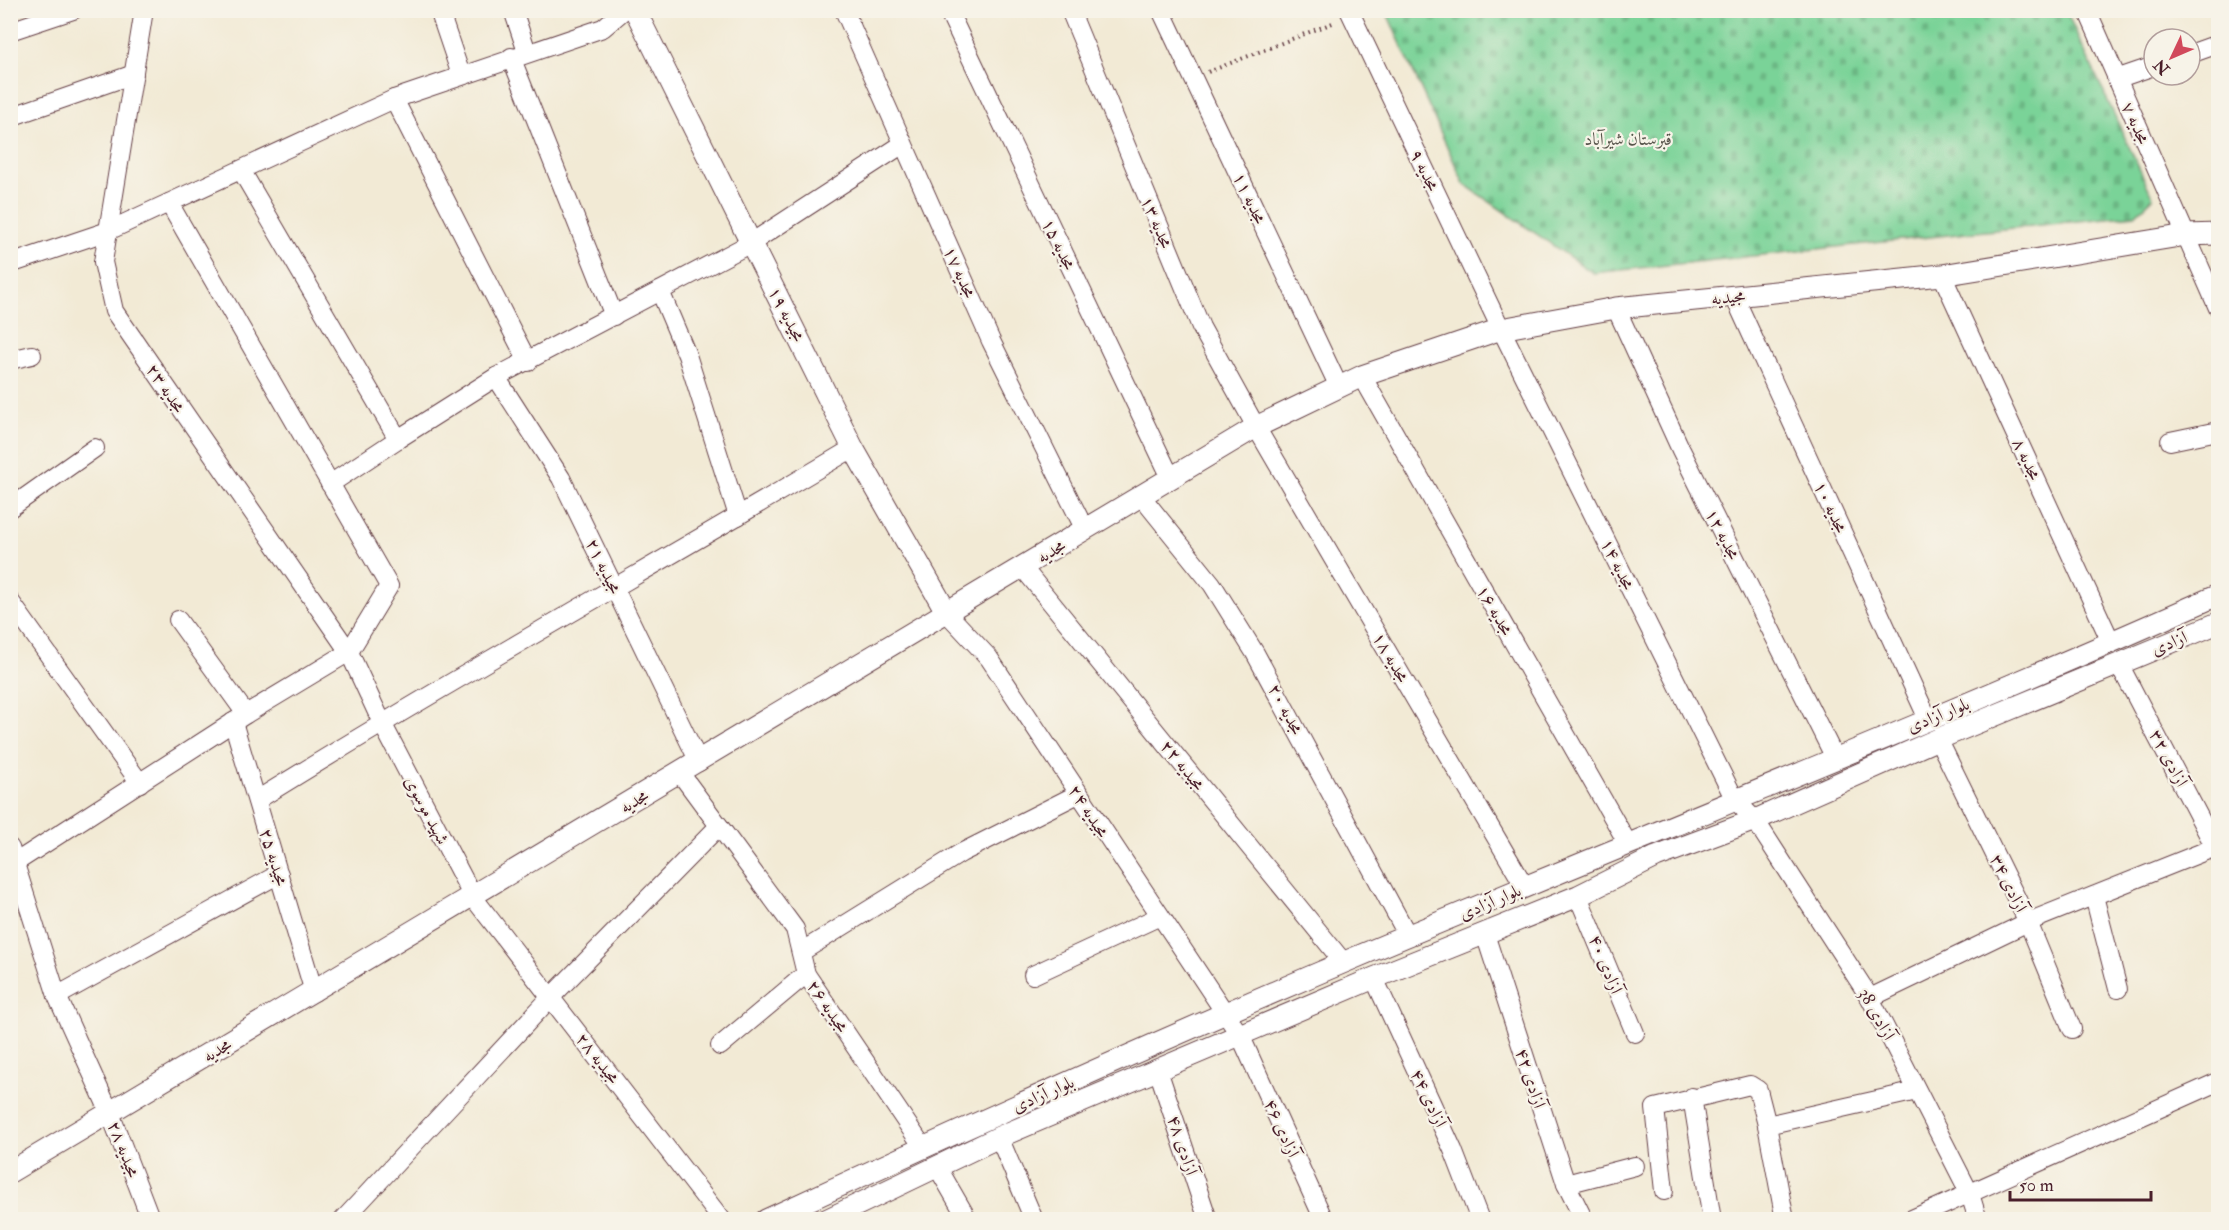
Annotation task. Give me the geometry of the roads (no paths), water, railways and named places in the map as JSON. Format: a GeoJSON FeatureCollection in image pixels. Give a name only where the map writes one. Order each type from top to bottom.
{"type":"FeatureCollection","features":[{"type":"Feature","properties":{"kind":"street"},"geometry":{"type":"LineString","coordinates":[[10,31],[74,10]]}},
{"type":"Feature","properties":{"kind":"street","name":"مجدیه ۲۳"},"geometry":{"type":"LineString","coordinates":[[144,10],[103,262],[114,311],[349,652],[382,723]]}},
{"type":"Feature","properties":{"kind":"street"},"geometry":{"type":"LineString","coordinates":[[439,10],[461,75]]}},
{"type":"Feature","properties":{"kind":"street"},"geometry":{"type":"LineString","coordinates":[[513,10],[519,55],[614,316]]}},
{"type":"Feature","properties":{"kind":"street"},"geometry":{"type":"LineString","coordinates":[[10,264],[108,231],[394,99],[603,28],[624,10]]}},
{"type":"Feature","properties":{"kind":"street","name":"مجیدیه ۱۹"},"geometry":{"type":"LineString","coordinates":[[635,10],[854,448],[947,613]]}},
{"type":"Feature","properties":{"kind":"street","name":"مجدیه ۱۷"},"geometry":{"type":"LineString","coordinates":[[844,10],[991,341],[1085,530]]}},
{"type":"Feature","properties":{"kind":"street","name":"مجدیه ۱۵"},"geometry":{"type":"LineString","coordinates":[[948,10],[1171,478]]}},
{"type":"Feature","properties":{"kind":"street","name":"مجدیه ۱۳"},"geometry":{"type":"LineString","coordinates":[[1070,10],[1201,327],[1256,427]]}},
{"type":"Feature","properties":{"kind":"street","name":"مجدیه ۱۱"},"geometry":{"type":"LineString","coordinates":[[1161,10],[1338,385]]}},
{"type":"Feature","properties":{"kind":"street","name":"مجدیه ۷"},"geometry":{"type":"LineString","coordinates":[[2087,10],[2218,308]]}},
{"type":"Feature","properties":{"kind":"street","name":"مجدیه ۹"},"geometry":{"type":"LineString","coordinates":[[1350,13],[1501,329]]}},
{"type":"Feature","properties":{"kind":"street"},"geometry":{"type":"LineString","coordinates":[[2202,50],[2218,44]]}},
{"type":"Feature","properties":{"kind":"street"},"geometry":{"type":"LineString","coordinates":[[2116,79],[2142,70]]}},
{"type":"Feature","properties":{"kind":"street"},"geometry":{"type":"LineString","coordinates":[[10,117],[134,74]]}},
{"type":"Feature","properties":{"kind":"street"},"geometry":{"type":"LineString","coordinates":[[394,99],[528,362]]}},
{"type":"Feature","properties":{"kind":"street"},"geometry":{"type":"LineString","coordinates":[[330,484],[496,377],[751,243],[903,144]]}},
{"type":"Feature","properties":{"kind":"street"},"geometry":{"type":"LineString","coordinates":[[241,170],[398,439]]}},
{"type":"Feature","properties":{"kind":"street"},"geometry":{"type":"LineString","coordinates":[[12,859],[140,783],[240,718],[349,652],[389,586],[169,203]]}},
{"type":"Feature","properties":{"kind":"street","name":"مجیدیه"},"geometry":{"type":"LineString","coordinates":[[1256,427],[1362,375],[1501,329],[1617,308],[1942,275],[2186,236],[2218,234]]}},
{"type":"Feature","properties":{"kind":"street","name":"مجدیه ۸"},"geometry":{"type":"LineString","coordinates":[[1942,275],[2111,642]]}},
{"type":"Feature","properties":{"kind":"street"},"geometry":{"type":"LineString","coordinates":[[660,291],[687,355],[738,516]]}},
{"type":"Feature","properties":{"kind":"street","name":"مجدیه ۱۰"},"geometry":{"type":"LineString","coordinates":[[1734,296],[1928,719]]}},
{"type":"Feature","properties":{"kind":"street","name":"مجدیه ۱۲"},"geometry":{"type":"LineString","coordinates":[[1617,308],[1682,450],[1835,758]]}},
{"type":"Feature","properties":{"kind":"street","name":"مجدیه ۱۴"},"geometry":{"type":"LineString","coordinates":[[1501,329],[1735,800],[1755,820]]}},
{"type":"Feature","properties":{"kind":"street"},"geometry":{"type":"LineString","coordinates":[[10,360],[32,355]]}},
{"type":"Feature","properties":{"kind":"street","name":"مجدیه ۱۶"},"geometry":{"type":"LineString","coordinates":[[1362,375],[1628,844]]}},
{"type":"Feature","properties":{"kind":"street","name":"مجیدیه ۲۱"},"geometry":{"type":"LineString","coordinates":[[496,377],[561,478],[699,762]]}},
{"type":"Feature","properties":{"kind":"street","name":"مجدیه"},"geometry":{"type":"LineString","coordinates":[[10,1172],[1256,427]]}},
{"type":"Feature","properties":{"kind":"street","name":"مجدیه ۱۸"},"geometry":{"type":"LineString","coordinates":[[1256,427],[1525,887]]}},
{"type":"Feature","properties":{"kind":"street"},"geometry":{"type":"LineString","coordinates":[[2170,441],[2218,431]]}},
{"type":"Feature","properties":{"kind":"street"},"geometry":{"type":"LineString","coordinates":[[10,508],[95,448]]}},
{"type":"Feature","properties":{"kind":"street"},"geometry":{"type":"LineString","coordinates":[[257,800],[382,723],[854,448]]}},
{"type":"Feature","properties":{"kind":"street","name":"مجدیه ۲۰"},"geometry":{"type":"LineString","coordinates":[[1141,496],[1212,584],[1255,653],[1408,936]]}},
{"type":"Feature","properties":{"kind":"street","name":"مجیدیه ۲۲"},"geometry":{"type":"LineString","coordinates":[[1023,568],[1344,963]]}},
{"type":"Feature","properties":{"kind":"street","name":"بلوار آزادی"},"geometry":{"type":"LineString","coordinates":[[766,1220],[1148,1047],[1408,936],[2033,676],[2218,595]]}},
{"type":"Feature","properties":{"kind":"street"},"geometry":{"type":"LineString","coordinates":[[10,602],[140,783]]}},
{"type":"Feature","properties":{"kind":"street","name":"مجیدیه ۲۴"},"geometry":{"type":"LineString","coordinates":[[947,613],[989,658],[1158,917],[1226,1014]]}},
{"type":"Feature","properties":{"kind":"street","name":"مجیدیه ۲۵"},"geometry":{"type":"LineString","coordinates":[[178,620],[240,718],[257,800],[314,992]]}},
{"type":"Feature","properties":{"kind":"street","name":"آزادی"},"geometry":{"type":"LineString","coordinates":[[2119,664],[2218,623]]}},
{"type":"Feature","properties":{"kind":"street","name":"بلوار آزادی"},"geometry":{"type":"LineString","coordinates":[[837,1217],[999,1137],[1374,978],[1578,896],[1656,857],[1755,820],[2042,695],[2119,664]]}},
{"type":"Feature","properties":{"kind":"street","name":"آزادی ۳۲"},"geometry":{"type":"LineString","coordinates":[[2119,664],[2218,849]]}},
{"type":"Feature","properties":{"kind":"street"},"geometry":{"type":"LineString","coordinates":[[2033,676],[2042,695]]}},
{"type":"Feature","properties":{"kind":"street","name":"شهید موسوی"},"geometry":{"type":"LineString","coordinates":[[382,723],[473,897]]}},
{"type":"Feature","properties":{"kind":"street","name":"آزادی ۳۴"},"geometry":{"type":"LineString","coordinates":[[1938,740],[2028,922],[2072,1029]]}},
{"type":"Feature","properties":{"kind":"street","name":"مجیدیه ۲۶"},"geometry":{"type":"LineString","coordinates":[[680,773],[795,928],[806,974],[923,1147]]}},
{"type":"Feature","properties":{"kind":"street"},"geometry":{"type":"LineString","coordinates":[[801,952],[961,853],[1078,794]]}},
{"type":"Feature","properties":{"kind":"street","name":"آزادی 38"},"geometry":{"type":"LineString","coordinates":[[1755,820],[1869,998],[1970,1194],[1978,1220]]}},
{"type":"Feature","properties":{"kind":"street"},"geometry":{"type":"LineString","coordinates":[[343,1220],[551,997],[719,826]]}},
{"type":"Feature","properties":{"kind":"street"},"geometry":{"type":"LineString","coordinates":[[1869,998],[2028,922],[2218,849]]}},
{"type":"Feature","properties":{"kind":"street","name":"مجیدیه ۲۸"},"geometry":{"type":"LineString","coordinates":[[12,859],[57,996],[110,1113],[151,1220]]}},
{"type":"Feature","properties":{"kind":"street"},"geometry":{"type":"LineString","coordinates":[[1593,859],[1604,883]]}},
{"type":"Feature","properties":{"kind":"street"},"geometry":{"type":"LineString","coordinates":[[57,996],[279,874]]}},
{"type":"Feature","properties":{"kind":"street","name":"آزادی ۴۰"},"geometry":{"type":"LineString","coordinates":[[1578,896],[1635,1033]]}},
{"type":"Feature","properties":{"kind":"street"},"geometry":{"type":"LineString","coordinates":[[2094,896],[2118,989]]}},
{"type":"Feature","properties":{"kind":"street","name":"مجیدیه ۲۸"},"geometry":{"type":"LineString","coordinates":[[473,897],[722,1220]]}},
{"type":"Feature","properties":{"kind":"street"},"geometry":{"type":"LineString","coordinates":[[1034,975],[1158,917]]}},
{"type":"Feature","properties":{"kind":"street","name":"آزادی ۴۲"},"geometry":{"type":"LineString","coordinates":[[1485,934],[1566,1184],[1584,1220]]}},
{"type":"Feature","properties":{"kind":"street"},"geometry":{"type":"LineString","coordinates":[[720,1046],[806,974]]}},
{"type":"Feature","properties":{"kind":"street","name":"آزادی ۴۴"},"geometry":{"type":"LineString","coordinates":[[1374,978],[1453,1150],[1480,1220]]}},
{"type":"Feature","properties":{"kind":"street","name":"آزادی ۴۶"},"geometry":{"type":"LineString","coordinates":[[1226,1014],[1241,1036],[1324,1220]]}},
{"type":"Feature","properties":{"kind":"street"},"geometry":{"type":"LineString","coordinates":[[1148,1047],[1158,1070]]}},
{"type":"Feature","properties":{"kind":"street","name":"آزادی ۴۸"},"geometry":{"type":"LineString","coordinates":[[1158,1070],[1208,1220]]}},
{"type":"Feature","properties":{"kind":"street"},"geometry":{"type":"LineString","coordinates":[[1910,1220],[2218,1082]]}},
{"type":"Feature","properties":{"kind":"street"},"geometry":{"type":"LineString","coordinates":[[1664,1191],[1655,1108],[1692,1097],[1750,1085],[1758,1090],[1785,1220]]}},
{"type":"Feature","properties":{"kind":"street"},"geometry":{"type":"LineString","coordinates":[[1767,1125],[1917,1091]]}},
{"type":"Feature","properties":{"kind":"street"},"geometry":{"type":"LineString","coordinates":[[1692,1097],[1712,1220]]}},
{"type":"Feature","properties":{"kind":"street"},"geometry":{"type":"LineString","coordinates":[[999,1137],[1034,1220]]}},
{"type":"Feature","properties":{"kind":"street"},"geometry":{"type":"LineString","coordinates":[[923,1147],[969,1220]]}},
{"type":"Feature","properties":{"kind":"street"},"geometry":{"type":"LineString","coordinates":[[1566,1184],[1635,1166]]}},
{"type":"Feature","properties":{"kind":"park label","name":"قبرستان شیرآباد"},"geometry":{"type":"Point","coordinates":[1628,139]}}]}
